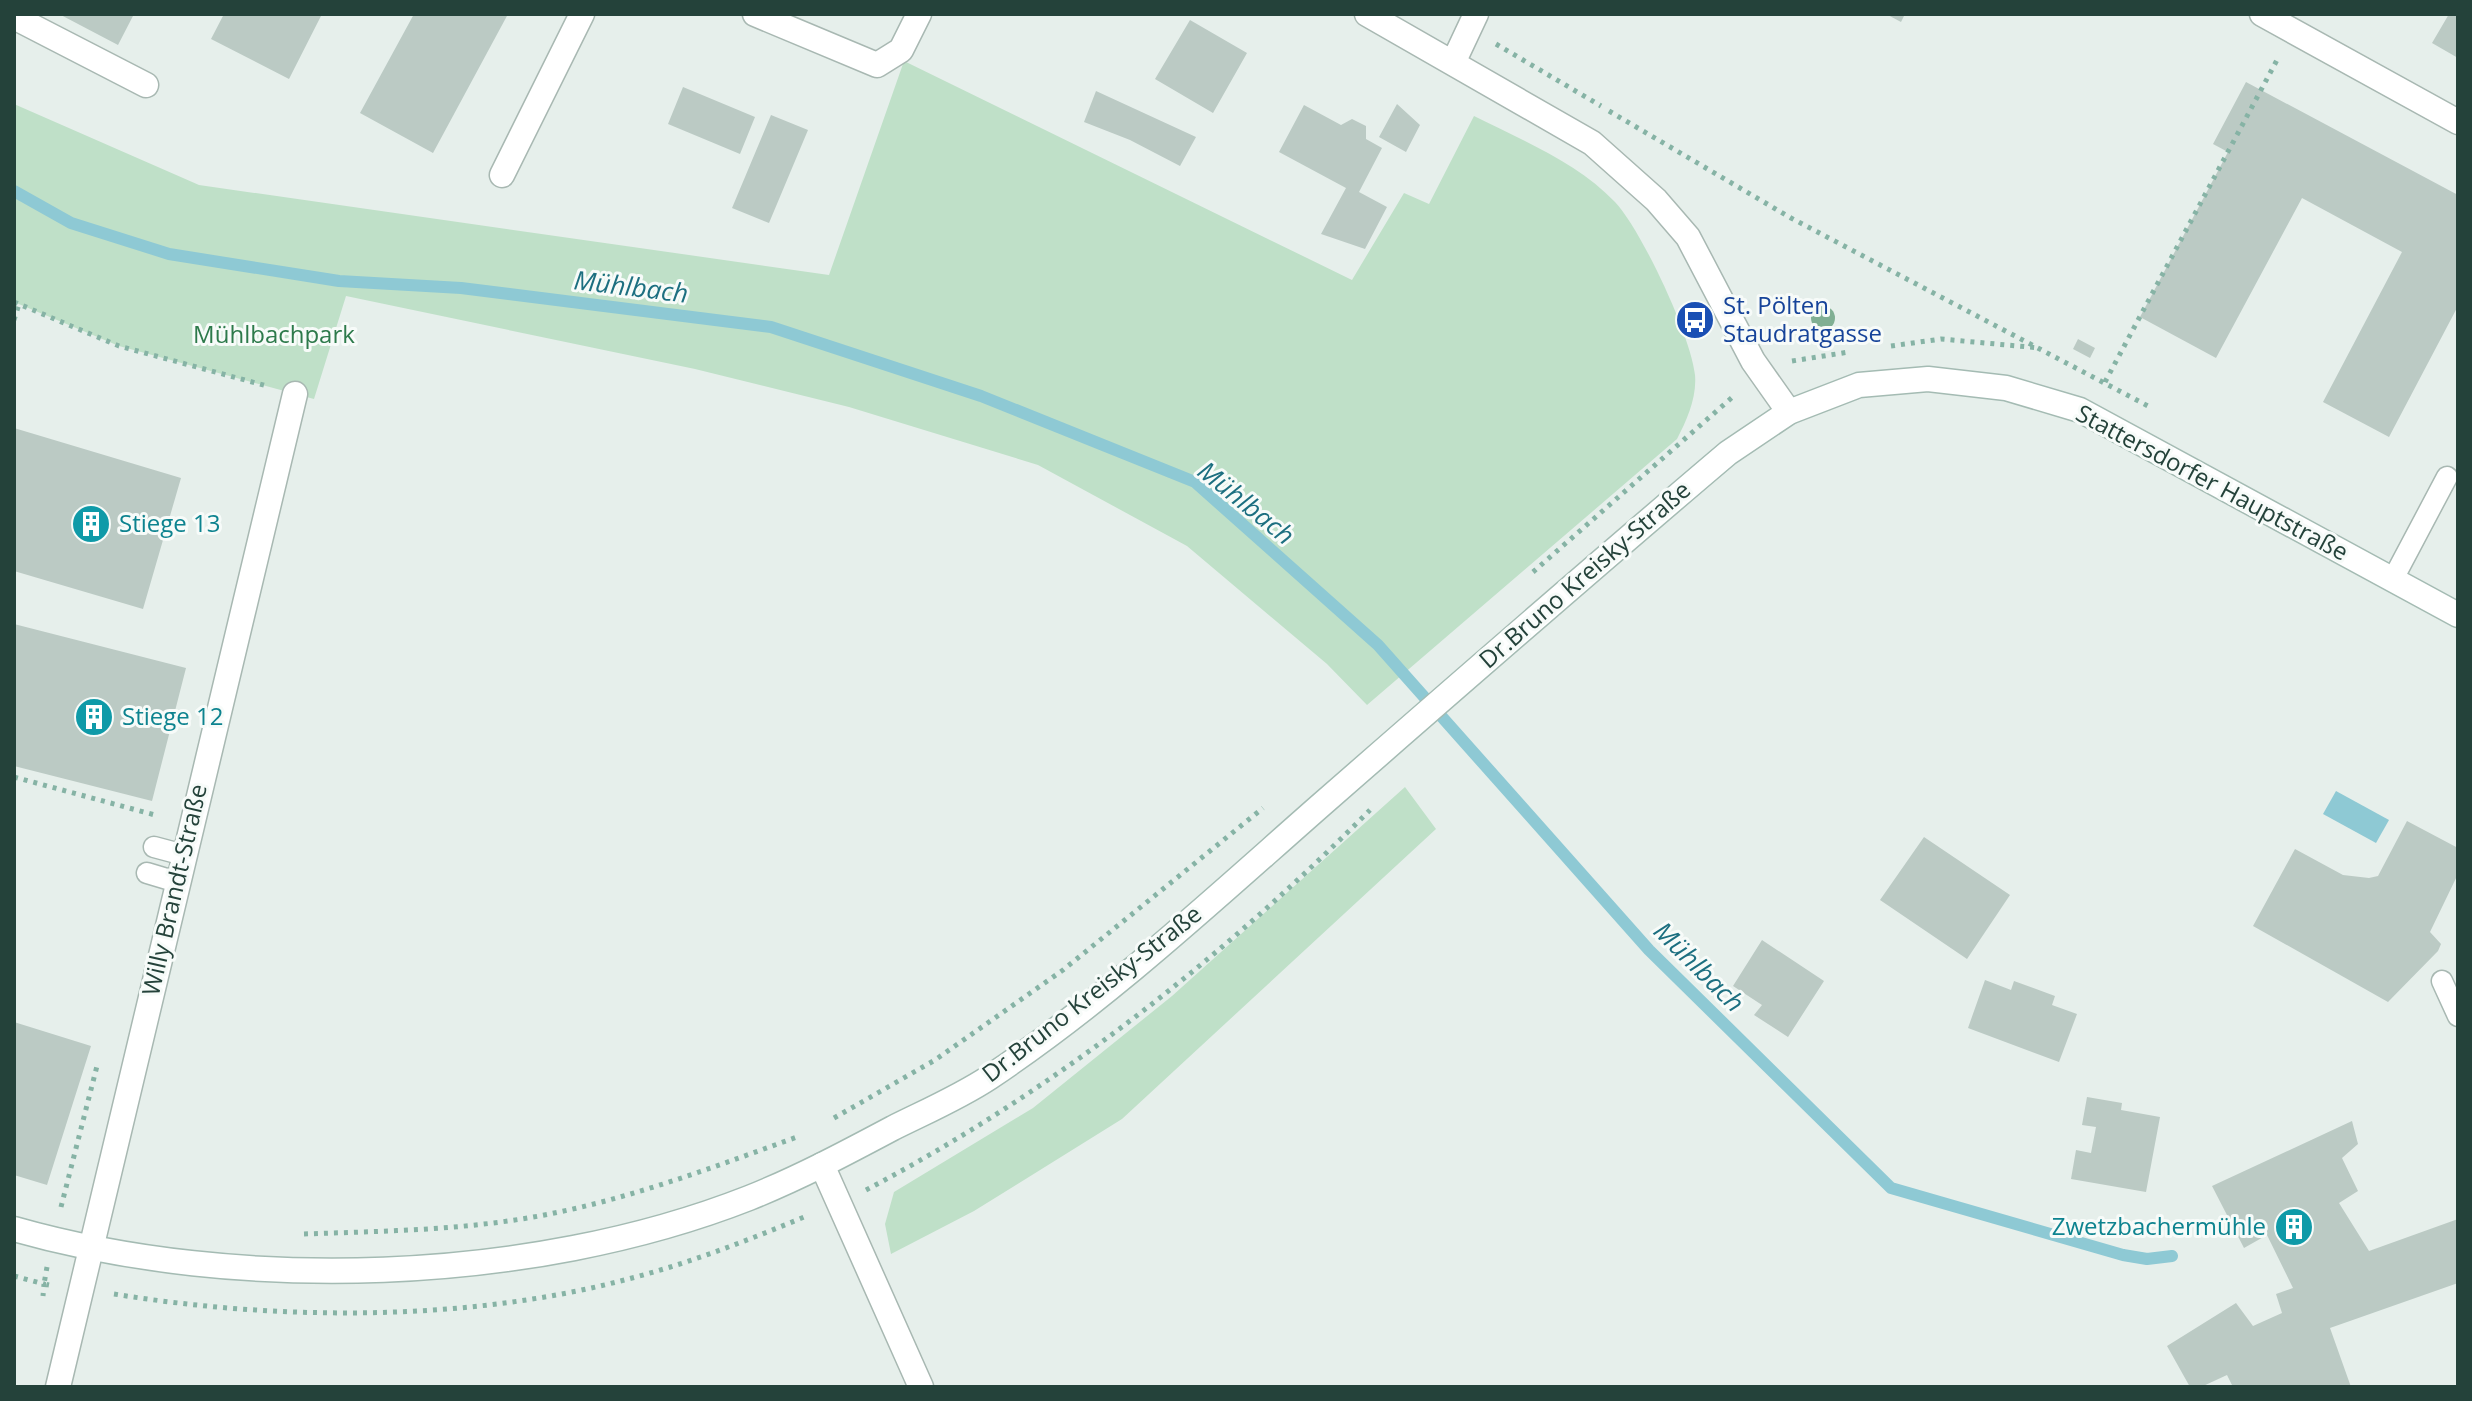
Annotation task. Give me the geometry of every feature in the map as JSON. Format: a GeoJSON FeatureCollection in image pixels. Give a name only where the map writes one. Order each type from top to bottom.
{"type":"FeatureCollection","features":[{"type":"Feature","properties":{"kind":"main road"},"geometry":{"type":"LineString","coordinates":[[502,175],[582,14]]}},
{"type":"Feature","properties":{"kind":"main road"},"geometry":{"type":"LineString","coordinates":[[755,14],[877,65],[901,50],[919,14]]}},
{"type":"Feature","properties":{"kind":"main road"},"geometry":{"type":"LineString","coordinates":[[1367,14],[1592,143],[1656,200],[1688,237],[1753,361],[1789,412]]}},
{"type":"Feature","properties":{"kind":"main road"},"geometry":{"type":"LineString","coordinates":[[2262,14],[2458,122]]}},
{"type":"Feature","properties":{"kind":"main road"},"geometry":{"type":"LineString","coordinates":[[14,17],[146,85]]}},
{"type":"Feature","properties":{"kind":"main road"},"geometry":{"type":"LineString","coordinates":[[1453,63],[1472,21]]}},
{"type":"Feature","properties":{"kind":"main road","name":"Stattersdorfer Hauptstraße"},"geometry":{"type":"LineString","coordinates":[[1789,412],[1859,385],[1928,379],[2006,388],[2080,410],[2458,615]]}},
{"type":"Feature","properties":{"kind":"main road","name":"Willy Brandt-Straße"},"geometry":{"type":"LineString","coordinates":[[58,1387],[295,394]]}},
{"type":"Feature","properties":{"kind":"main road","name":"Dr.Bruno Kreisky-Straße"},"geometry":{"type":"LineString","coordinates":[[14,1229],[90,1250],[308,1273],[436,1267],[556,1250],[664,1226],[748,1198],[822,1165],[988,1079],[1145,959],[1489,657],[1728,453],[1789,412]]}},
{"type":"Feature","properties":{"kind":"main road"},"geometry":{"type":"LineString","coordinates":[[822,1165],[921,1387]]}},
{"type":"Feature","properties":{"kind":"lane"},"geometry":{"type":"LineString","coordinates":[[2393,579],[2447,477]]}},
{"type":"Feature","properties":{"kind":"lane"},"geometry":{"type":"LineString","coordinates":[[154,847],[184,855]]}},
{"type":"Feature","properties":{"kind":"lane"},"geometry":{"type":"LineString","coordinates":[[147,873],[177,882]]}},
{"type":"Feature","properties":{"kind":"lane"},"geometry":{"type":"LineString","coordinates":[[2442,981],[2458,1016]]}},
{"type":"Feature","properties":{"kind":"path"},"geometry":{"type":"LineString","coordinates":[[1472,21],[1791,218],[2045,349]]}},
{"type":"Feature","properties":{"kind":"path"},"geometry":{"type":"LineString","coordinates":[[2105,382],[2293,31]]}},
{"type":"Feature","properties":{"kind":"path"},"geometry":{"type":"LineString","coordinates":[[14,320],[16,303],[119,346],[295,394]]}},
{"type":"Feature","properties":{"kind":"path"},"geometry":{"type":"LineString","coordinates":[[14,777],[191,824]]}},
{"type":"Feature","properties":{"kind":"path"},"geometry":{"type":"LineString","coordinates":[[832,1119],[935,1060],[1063,970],[1267,805]]}},
{"type":"Feature","properties":{"kind":"path"},"geometry":{"type":"LineString","coordinates":[[290,1234],[428,1229],[557,1213],[658,1187],[806,1134]]}},
{"type":"Feature","properties":{"kind":"path"},"geometry":{"type":"LineString","coordinates":[[59,1212],[97,1219]]}},
{"type":"Feature","properties":{"kind":"path"},"geometry":{"type":"LineString","coordinates":[[14,1276],[44,1284],[43,1299]]}},
{"type":"Feature","properties":{"kind":"green space","name":"Mühlbachpark"},"geometry":{"type":"Polygon","coordinates":[[[904,61],[1352,280],[1404,193],[1429,204],[1474,116],[1530,143],[1584,175],[1626,216],[1664,285],[1692,358],[1694,392],[1681,432],[1677,439],[1367,705],[1327,664],[1187,546],[1038,465],[849,407],[695,369],[346,296],[314,399],[119,346],[14,302],[14,104],[199,185],[829,275],[904,61]]]}},
{"type":"Feature","properties":{"kind":"green space"},"geometry":{"type":"Polygon","coordinates":[[[1405,787],[1436,829],[1122,1119],[974,1211],[891,1254],[885,1224],[894,1192],[1033,1108],[1172,996],[1405,787]]]}},
{"type":"Feature","properties":{"kind":"water"},"geometry":{"type":"Polygon","coordinates":[[[2336,791],[2389,820],[2376,843],[2323,814],[2336,791]]]}},
{"type":"Feature","properties":{"kind":"building"},"geometry":{"type":"Polygon","coordinates":[[[59,14],[134,14],[118,45],[59,14]]]}},
{"type":"Feature","properties":{"kind":"building"},"geometry":{"type":"Polygon","coordinates":[[[224,14],[322,14],[289,79],[211,39],[224,14]]]}},
{"type":"Feature","properties":{"kind":"building"},"geometry":{"type":"Polygon","coordinates":[[[414,14],[508,14],[433,153],[360,113],[414,14]]]}},
{"type":"Feature","properties":{"kind":"building"},"geometry":{"type":"Polygon","coordinates":[[[1886,14],[1905,14],[1901,22],[1886,14]]]}},
{"type":"Feature","properties":{"kind":"building"},"geometry":{"type":"Polygon","coordinates":[[[2449,14],[2458,14],[2458,58],[2432,43],[2449,14]]]}},
{"type":"Feature","properties":{"kind":"building"},"geometry":{"type":"Polygon","coordinates":[[[1190,20],[1247,53],[1213,113],[1155,79],[1190,20]]]}},
{"type":"Feature","properties":{"kind":"building"},"geometry":{"type":"Polygon","coordinates":[[[2246,82],[2458,195],[2458,306],[2389,437],[2323,402],[2402,252],[2302,198],[2216,358],[2140,317],[2228,152],[2213,144],[2246,82]]]}},
{"type":"Feature","properties":{"kind":"building"},"geometry":{"type":"Polygon","coordinates":[[[683,87],[755,117],[740,154],[668,124],[683,87]]]}},
{"type":"Feature","properties":{"kind":"building"},"geometry":{"type":"Polygon","coordinates":[[[1096,91],[1196,137],[1180,166],[1130,140],[1084,122],[1096,91]]]}},
{"type":"Feature","properties":{"kind":"building"},"geometry":{"type":"Polygon","coordinates":[[[1397,104],[1420,125],[1406,152],[1379,137],[1397,104]]]}},
{"type":"Feature","properties":{"kind":"building"},"geometry":{"type":"Polygon","coordinates":[[[1304,105],[1341,125],[1352,119],[1366,126],[1366,139],[1382,148],[1359,192],[1387,207],[1365,249],[1321,234],[1346,188],[1279,152],[1304,105]]]}},
{"type":"Feature","properties":{"kind":"building"},"geometry":{"type":"Polygon","coordinates":[[[771,115],[808,130],[769,223],[732,208],[771,115]]]}},
{"type":"Feature","properties":{"kind":"building"},"geometry":{"type":"Polygon","coordinates":[[[2078,339],[2095,348],[2090,358],[2073,349],[2078,339]]]}},
{"type":"Feature","properties":{"kind":"building","name":"Stiege 13"},"geometry":{"type":"Polygon","coordinates":[[[14,428],[181,478],[143,609],[14,571],[14,428]]]}},
{"type":"Feature","properties":{"kind":"building","name":"Stiege 12"},"geometry":{"type":"Polygon","coordinates":[[[14,624],[186,668],[152,801],[14,766],[14,624]]]}},
{"type":"Feature","properties":{"kind":"building"},"geometry":{"type":"Polygon","coordinates":[[[2407,821],[2458,848],[2458,874],[2430,932],[2441,944],[2438,951],[2388,1002],[2253,926],[2295,849],[2343,875],[2378,876],[2407,821]]]}},
{"type":"Feature","properties":{"kind":"building"},"geometry":{"type":"Polygon","coordinates":[[[1924,837],[2010,895],[1967,959],[1880,900],[1924,837]]]}},
{"type":"Feature","properties":{"kind":"building"},"geometry":{"type":"Polygon","coordinates":[[[1762,940],[1824,981],[1788,1037],[1754,1015],[1762,1005],[1733,986],[1762,940]]]}},
{"type":"Feature","properties":{"kind":"building"},"geometry":{"type":"Polygon","coordinates":[[[1985,980],[2011,990],[2014,981],[2055,996],[2052,1005],[2077,1014],[2059,1062],[1968,1028],[1985,980]]]}},
{"type":"Feature","properties":{"kind":"building"},"geometry":{"type":"Polygon","coordinates":[[[14,1022],[91,1046],[47,1185],[14,1175],[14,1022]]]}},
{"type":"Feature","properties":{"kind":"building"},"geometry":{"type":"Polygon","coordinates":[[[2087,1097],[2122,1103],[2121,1110],[2160,1117],[2146,1192],[2071,1179],[2076,1150],[2091,1153],[2096,1127],[2082,1125],[2087,1097]]]}},
{"type":"Feature","properties":{"kind":"building","name":"Zwetzbachermühle"},"geometry":{"type":"Polygon","coordinates":[[[2352,1121],[2358,1144],[2342,1158],[2358,1191],[2339,1203],[2369,1251],[2458,1219],[2458,1283],[2330,1328],[2351,1387],[2233,1387],[2227,1375],[2201,1387],[2190,1387],[2167,1346],[2236,1303],[2253,1326],[2282,1313],[2276,1294],[2293,1288],[2267,1235],[2244,1248],[2212,1186],[2352,1121]]]}},
{"type":"Feature","properties":{"kind":"waterway","name":"Mühlbach"},"geometry":{"type":"LineString","coordinates":[[14,191],[71,223],[169,254],[339,281],[461,288],[771,327],[981,396],[1195,482],[1378,645],[1649,950],[1891,1188],[2123,1255],[2147,1259],[2172,1256]]}},
{"type":"Feature","properties":{"kind":"place","name":"St. Pölten Staudratgasse"},"geometry":{"type":"Point","coordinates":[1695,320]}},
{"type":"Feature","properties":{"kind":"place","name":"Stiege 13"},"geometry":{"type":"Point","coordinates":[91,524]}},
{"type":"Feature","properties":{"kind":"place","name":"Stiege 12"},"geometry":{"type":"Point","coordinates":[94,717]}},
{"type":"Feature","properties":{"kind":"place","name":"Zwetzbachermühle"},"geometry":{"type":"Point","coordinates":[2294,1227]}}]}
